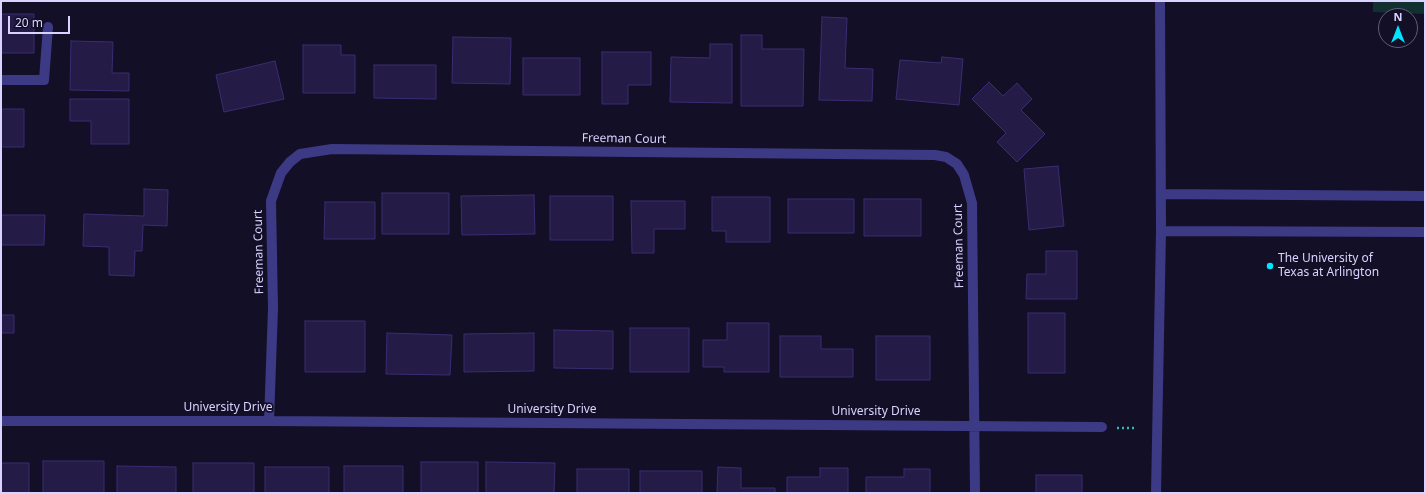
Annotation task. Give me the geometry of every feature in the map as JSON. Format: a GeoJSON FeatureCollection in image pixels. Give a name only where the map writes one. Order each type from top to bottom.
{"type":"FeatureCollection","features":[{"type":"Feature","properties":{"kind":"street"},"geometry":{"type":"LineString","coordinates":[[1156,493],[1161,231],[1160,1]]}},
{"type":"Feature","properties":{"kind":"street"},"geometry":{"type":"LineString","coordinates":[[1,80],[44,80],[48,27]]}},
{"type":"Feature","properties":{"kind":"street","name":"Freeman Court"},"geometry":{"type":"LineString","coordinates":[[269,421],[273,308],[271,201],[281,173],[290,162],[300,154],[332,149],[935,155],[946,158],[957,164],[964,175],[972,203],[975,493]]}},
{"type":"Feature","properties":{"kind":"street"},"geometry":{"type":"LineString","coordinates":[[1161,194],[1425,196]]}},
{"type":"Feature","properties":{"kind":"street"},"geometry":{"type":"LineString","coordinates":[[1161,231],[1425,232]]}},
{"type":"Feature","properties":{"kind":"street","name":"University Drive"},"geometry":{"type":"LineString","coordinates":[[1,421],[269,421],[1102,427]]}},
{"type":"Feature","properties":{"kind":"path"},"geometry":{"type":"LineString","coordinates":[[1102,427],[1137,428]]}},
{"type":"Feature","properties":{"kind":"green space"},"geometry":{"type":"Polygon","coordinates":[[[1373,1],[1425,1],[1425,14],[1418,14],[1418,8],[1378,8],[1378,12],[1373,12],[1373,1]]]}},
{"type":"Feature","properties":{"kind":"building"},"geometry":{"type":"Polygon","coordinates":[[[1,14],[34,14],[34,53],[1,53],[1,14]]]}},
{"type":"Feature","properties":{"kind":"building"},"geometry":{"type":"Polygon","coordinates":[[[822,17],[847,18],[845,68],[873,69],[872,101],[819,100],[822,17]]]}},
{"type":"Feature","properties":{"kind":"building"},"geometry":{"type":"Polygon","coordinates":[[[741,35],[762,35],[762,49],[804,49],[803,106],[741,106],[741,35]]]}},
{"type":"Feature","properties":{"kind":"building"},"geometry":{"type":"Polygon","coordinates":[[[453,37],[511,38],[510,84],[452,83],[453,37]]]}},
{"type":"Feature","properties":{"kind":"building"},"geometry":{"type":"Polygon","coordinates":[[[71,41],[113,42],[112,73],[129,73],[129,91],[70,90],[71,41]]]}},
{"type":"Feature","properties":{"kind":"building"},"geometry":{"type":"Polygon","coordinates":[[[710,44],[732,44],[732,103],[670,102],[671,57],[710,58],[710,44]]]}},
{"type":"Feature","properties":{"kind":"building"},"geometry":{"type":"Polygon","coordinates":[[[303,45],[341,45],[341,55],[355,55],[355,93],[303,93],[303,45]]]}},
{"type":"Feature","properties":{"kind":"building"},"geometry":{"type":"Polygon","coordinates":[[[602,52],[651,52],[651,85],[628,85],[628,104],[602,104],[602,52]]]}},
{"type":"Feature","properties":{"kind":"building"},"geometry":{"type":"Polygon","coordinates":[[[942,57],[963,59],[959,105],[896,99],[900,60],[941,63],[942,57]]]}},
{"type":"Feature","properties":{"kind":"building"},"geometry":{"type":"Polygon","coordinates":[[[523,58],[580,58],[580,95],[523,95],[523,58]]]}},
{"type":"Feature","properties":{"kind":"building"},"geometry":{"type":"Polygon","coordinates":[[[275,61],[284,99],[224,112],[216,75],[275,61]]]}},
{"type":"Feature","properties":{"kind":"building"},"geometry":{"type":"Polygon","coordinates":[[[374,65],[436,65],[436,99],[374,98],[374,65]]]}},
{"type":"Feature","properties":{"kind":"building"},"geometry":{"type":"Polygon","coordinates":[[[989,82],[1003,96],[1017,83],[1032,99],[1021,110],[1045,134],[1017,162],[997,142],[1006,133],[972,99],[989,82]]]}},
{"type":"Feature","properties":{"kind":"building"},"geometry":{"type":"Polygon","coordinates":[[[70,99],[129,99],[129,144],[91,144],[91,121],[70,121],[70,99]]]}},
{"type":"Feature","properties":{"kind":"building"},"geometry":{"type":"Polygon","coordinates":[[[1,109],[24,109],[24,147],[1,147],[1,109]]]}},
{"type":"Feature","properties":{"kind":"building"},"geometry":{"type":"Polygon","coordinates":[[[1058,166],[1064,226],[1029,230],[1024,169],[1058,166]]]}},
{"type":"Feature","properties":{"kind":"building"},"geometry":{"type":"Polygon","coordinates":[[[144,189],[168,190],[167,226],[143,225],[142,251],[135,251],[134,276],[109,275],[109,247],[83,246],[84,214],[144,216],[144,189]]]}},
{"type":"Feature","properties":{"kind":"building"},"geometry":{"type":"Polygon","coordinates":[[[382,193],[449,193],[449,234],[382,234],[382,193]]]}},
{"type":"Feature","properties":{"kind":"building"},"geometry":{"type":"Polygon","coordinates":[[[534,195],[535,234],[462,235],[461,196],[534,195]]]}},
{"type":"Feature","properties":{"kind":"building"},"geometry":{"type":"Polygon","coordinates":[[[550,196],[613,196],[613,240],[550,240],[550,196]]]}},
{"type":"Feature","properties":{"kind":"building"},"geometry":{"type":"Polygon","coordinates":[[[712,197],[770,197],[770,242],[726,242],[726,231],[712,231],[712,197]]]}},
{"type":"Feature","properties":{"kind":"building"},"geometry":{"type":"Polygon","coordinates":[[[788,199],[854,199],[854,233],[788,233],[788,199]]]}},
{"type":"Feature","properties":{"kind":"building"},"geometry":{"type":"Polygon","coordinates":[[[864,199],[921,199],[921,236],[864,236],[864,199]]]}},
{"type":"Feature","properties":{"kind":"building"},"geometry":{"type":"Polygon","coordinates":[[[631,201],[685,201],[685,229],[654,229],[654,253],[632,253],[631,201]]]}},
{"type":"Feature","properties":{"kind":"building"},"geometry":{"type":"Polygon","coordinates":[[[325,202],[375,202],[375,239],[324,239],[325,202]]]}},
{"type":"Feature","properties":{"kind":"building"},"geometry":{"type":"Polygon","coordinates":[[[1,215],[45,215],[44,245],[1,245],[1,215]]]}},
{"type":"Feature","properties":{"kind":"building"},"geometry":{"type":"Polygon","coordinates":[[[1046,251],[1077,251],[1077,299],[1026,299],[1027,274],[1046,274],[1046,251]]]}},
{"type":"Feature","properties":{"kind":"building"},"geometry":{"type":"Polygon","coordinates":[[[1028,313],[1065,313],[1065,373],[1028,373],[1028,313]]]}},
{"type":"Feature","properties":{"kind":"building"},"geometry":{"type":"Polygon","coordinates":[[[1,315],[14,315],[14,333],[1,333],[1,315]]]}},
{"type":"Feature","properties":{"kind":"building"},"geometry":{"type":"Polygon","coordinates":[[[305,321],[365,321],[365,372],[305,372],[305,321]]]}},
{"type":"Feature","properties":{"kind":"building"},"geometry":{"type":"Polygon","coordinates":[[[727,323],[769,323],[769,372],[724,372],[724,367],[703,367],[703,340],[727,340],[727,323]]]}},
{"type":"Feature","properties":{"kind":"building"},"geometry":{"type":"Polygon","coordinates":[[[630,328],[689,328],[689,372],[630,372],[630,328]]]}},
{"type":"Feature","properties":{"kind":"building"},"geometry":{"type":"Polygon","coordinates":[[[554,330],[613,331],[613,369],[554,368],[554,330]]]}},
{"type":"Feature","properties":{"kind":"building"},"geometry":{"type":"Polygon","coordinates":[[[387,333],[452,335],[450,375],[386,374],[387,333]]]}},
{"type":"Feature","properties":{"kind":"building"},"geometry":{"type":"Polygon","coordinates":[[[534,333],[534,371],[464,372],[464,334],[534,333]]]}},
{"type":"Feature","properties":{"kind":"building"},"geometry":{"type":"Polygon","coordinates":[[[780,336],[821,336],[821,349],[853,349],[853,377],[780,377],[780,336]]]}},
{"type":"Feature","properties":{"kind":"building"},"geometry":{"type":"Polygon","coordinates":[[[876,336],[930,336],[930,380],[876,380],[876,336]]]}},
{"type":"Feature","properties":{"kind":"building"},"geometry":{"type":"Polygon","coordinates":[[[43,461],[104,461],[104,493],[43,493],[43,461]]]}},
{"type":"Feature","properties":{"kind":"building"},"geometry":{"type":"Polygon","coordinates":[[[421,462],[478,462],[478,493],[421,493],[421,462]]]}},
{"type":"Feature","properties":{"kind":"building"},"geometry":{"type":"Polygon","coordinates":[[[486,462],[555,463],[554,493],[486,493],[486,462]]]}},
{"type":"Feature","properties":{"kind":"building"},"geometry":{"type":"Polygon","coordinates":[[[1,463],[29,463],[29,493],[1,493],[1,463]]]}},
{"type":"Feature","properties":{"kind":"building"},"geometry":{"type":"Polygon","coordinates":[[[193,463],[254,463],[254,493],[193,493],[193,463]]]}},
{"type":"Feature","properties":{"kind":"building"},"geometry":{"type":"Polygon","coordinates":[[[117,466],[176,467],[176,493],[117,493],[117,466]]]}},
{"type":"Feature","properties":{"kind":"building"},"geometry":{"type":"Polygon","coordinates":[[[344,466],[403,466],[403,493],[344,493],[344,466]]]}},
{"type":"Feature","properties":{"kind":"building"},"geometry":{"type":"Polygon","coordinates":[[[265,467],[329,467],[329,493],[265,493],[265,467]]]}},
{"type":"Feature","properties":{"kind":"building"},"geometry":{"type":"Polygon","coordinates":[[[718,467],[741,468],[741,488],[775,488],[775,493],[717,493],[718,467]]]}},
{"type":"Feature","properties":{"kind":"building"},"geometry":{"type":"Polygon","coordinates":[[[820,468],[848,468],[848,493],[787,493],[787,477],[820,477],[820,468]]]}},
{"type":"Feature","properties":{"kind":"building"},"geometry":{"type":"Polygon","coordinates":[[[577,469],[629,469],[629,493],[577,493],[577,469]]]}},
{"type":"Feature","properties":{"kind":"building"},"geometry":{"type":"Polygon","coordinates":[[[904,469],[930,469],[930,493],[866,493],[866,477],[904,477],[904,469]]]}},
{"type":"Feature","properties":{"kind":"building"},"geometry":{"type":"Polygon","coordinates":[[[640,471],[702,471],[702,493],[640,493],[640,471]]]}},
{"type":"Feature","properties":{"kind":"building"},"geometry":{"type":"Polygon","coordinates":[[[1036,475],[1082,475],[1082,493],[1036,493],[1036,475]]]}},
{"type":"Feature","properties":{"kind":"place","name":"The University of Texas at Arlington"},"geometry":{"type":"Point","coordinates":[1270,266]}}]}
